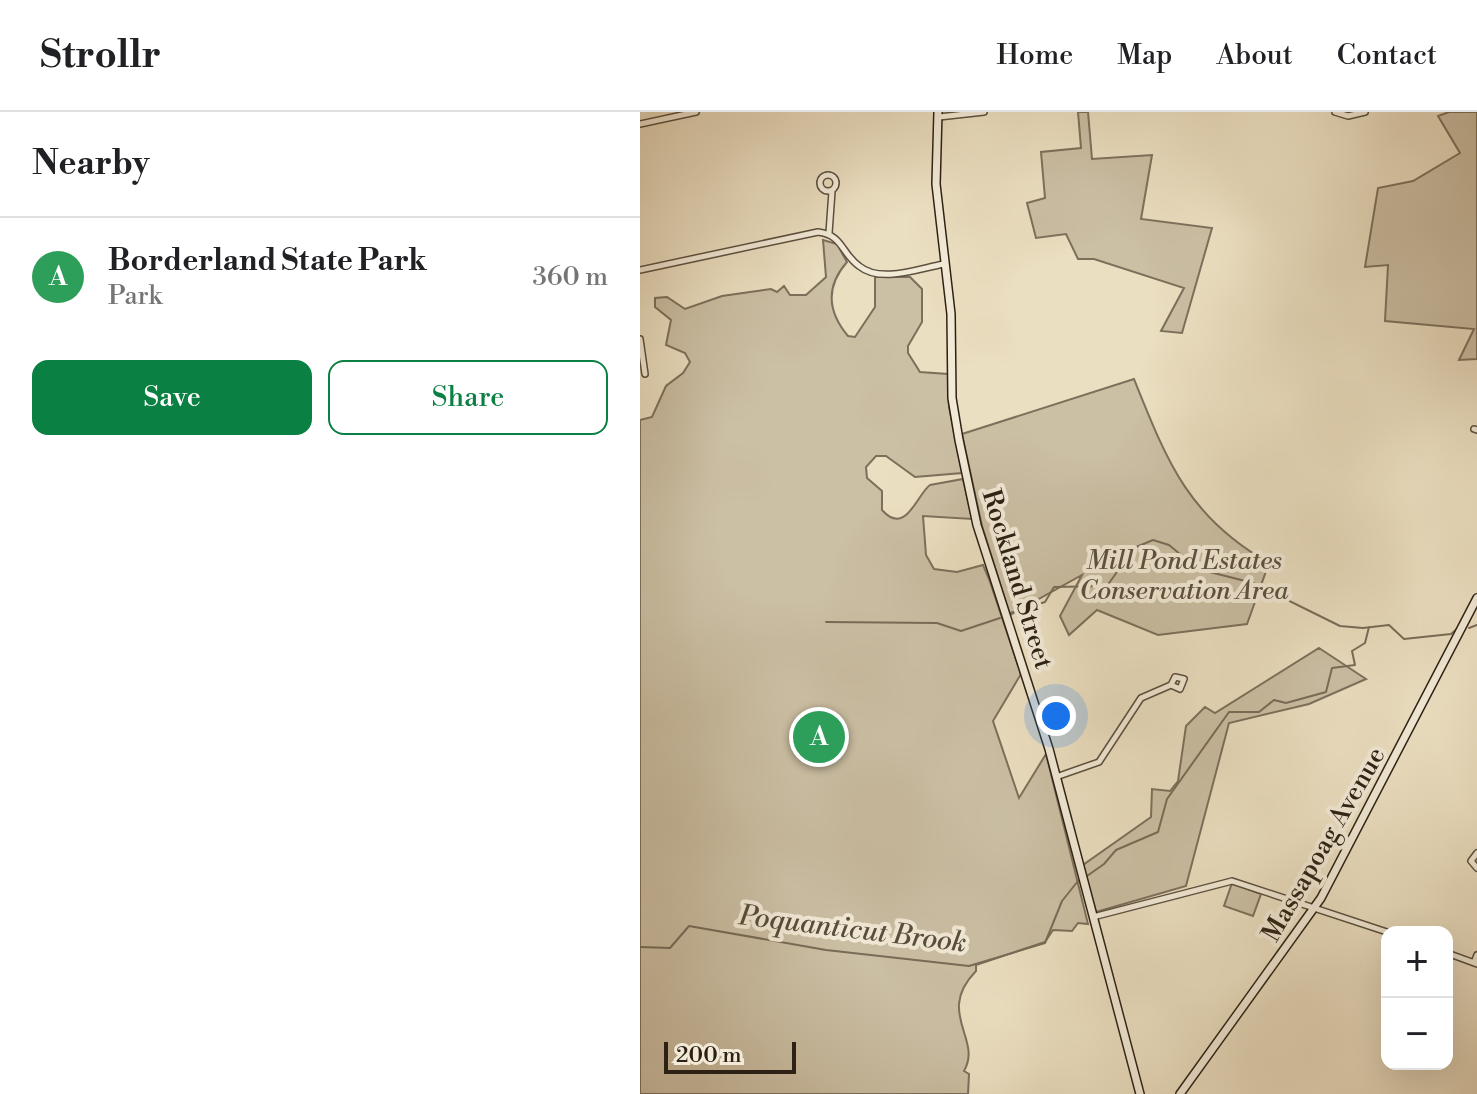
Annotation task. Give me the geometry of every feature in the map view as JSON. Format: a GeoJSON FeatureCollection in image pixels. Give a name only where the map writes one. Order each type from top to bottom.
{"type":"FeatureCollection","features":[{"type":"Feature","properties":{"kind":"street"},"geometry":{"type":"LineString","coordinates":[[640,124],[696,112]]}},
{"type":"Feature","properties":{"kind":"street"},"geometry":{"type":"LineString","coordinates":[[939,115],[984,112]]}},
{"type":"Feature","properties":{"kind":"street"},"geometry":{"type":"LineString","coordinates":[[1335,112],[1348,116],[1365,112]]}},
{"type":"Feature","properties":{"kind":"street","name":"Rockland Street"},"geometry":{"type":"LineString","coordinates":[[939,115],[936,184],[951,314],[954,419],[976,521],[1056,777],[1140,1094]]}},
{"type":"Feature","properties":{"kind":"street"},"geometry":{"type":"LineString","coordinates":[[829,233],[832,191]]}},
{"type":"Feature","properties":{"kind":"street"},"geometry":{"type":"LineString","coordinates":[[640,270],[818,232],[829,233],[840,240],[859,267],[875,273],[944,264]]}},
{"type":"Feature","properties":{"kind":"street"},"geometry":{"type":"LineString","coordinates":[[640,339],[645,374]]}},
{"type":"Feature","properties":{"kind":"street","name":"Massapoag Avenue"},"geometry":{"type":"LineString","coordinates":[[1180,1094],[1315,907],[1477,598]]}},
{"type":"Feature","properties":{"kind":"street"},"geometry":{"type":"LineString","coordinates":[[1056,777],[1099,762],[1141,698],[1171,685]]}},
{"type":"Feature","properties":{"kind":"street"},"geometry":{"type":"LineString","coordinates":[[1477,853],[1471,861],[1477,868]]}},
{"type":"Feature","properties":{"kind":"street"},"geometry":{"type":"LineString","coordinates":[[1093,917],[1222,881],[1243,883],[1381,930]]}},
{"type":"Feature","properties":{"kind":"street"},"geometry":{"type":"LineString","coordinates":[[1453,955],[1476,964],[1477,955]]}},
{"type":"Feature","properties":{"kind":"green space"},"geometry":{"type":"Polygon","coordinates":[[[1078,112],[1088,112],[1092,159],[1152,155],[1141,219],[1212,228],[1182,333],[1161,331],[1184,288],[1094,259],[1078,259],[1066,234],[1036,238],[1027,203],[1045,198],[1041,152],[1081,148],[1078,112]]]}},
{"type":"Feature","properties":{"kind":"green space"},"geometry":{"type":"Polygon","coordinates":[[[1449,112],[1477,112],[1477,359],[1459,360],[1474,329],[1385,321],[1388,265],[1365,267],[1378,188],[1413,181],[1460,153],[1438,116],[1449,112]]]}},
{"type":"Feature","properties":{"kind":"green space"},"geometry":{"type":"Polygon","coordinates":[[[823,240],[837,244],[847,262],[835,280],[832,299],[836,317],[848,336],[855,337],[875,307],[875,277],[910,277],[922,289],[922,322],[908,346],[908,353],[920,372],[948,374],[949,407],[962,473],[915,477],[886,456],[876,456],[866,467],[867,478],[882,491],[882,510],[898,519],[910,511],[930,485],[963,479],[972,519],[923,516],[926,555],[934,569],[957,572],[983,565],[1021,674],[993,721],[1019,798],[1046,754],[1088,924],[1078,923],[1072,931],[1053,930],[1045,942],[976,965],[976,971],[964,986],[959,1013],[968,1048],[964,1071],[969,1074],[968,1094],[640,1094],[640,420],[652,417],[666,386],[683,373],[690,362],[685,353],[666,345],[671,320],[655,307],[655,298],[667,297],[685,309],[722,296],[771,289],[777,292],[784,286],[790,295],[806,295],[826,277],[823,240]]]}},
{"type":"Feature","properties":{"kind":"green space"},"geometry":{"type":"Polygon","coordinates":[[[1134,379],[1170,461],[1199,506],[1241,545],[1269,563],[1247,624],[1158,635],[1097,610],[1069,635],[1060,616],[1082,575],[1010,615],[982,526],[962,434],[1134,379]]]}},
{"type":"Feature","properties":{"kind":"green space","name":"Mill Pond Estates Conservation Area"},"geometry":{"type":"Polygon","coordinates":[[[1319,648],[1366,679],[1309,704],[1229,723],[1186,886],[1096,912],[1083,865],[1151,817],[1152,789],[1170,791],[1178,781],[1186,726],[1205,707],[1215,713],[1319,648]]]}},
{"type":"Feature","properties":{"kind":"green space"},"geometry":{"type":"Polygon","coordinates":[[[1232,883],[1261,894],[1253,916],[1224,906],[1232,883]]]}},
{"type":"Feature","properties":{"kind":"waterway"},"geometry":{"type":"LineString","coordinates":[[1010,613],[1045,602],[1054,587],[1107,586],[1134,548],[1153,540],[1169,545],[1198,569],[1253,583],[1340,626],[1363,628],[1389,625],[1404,639],[1451,634],[1458,628]]}},
{"type":"Feature","properties":{"kind":"waterway"},"geometry":{"type":"LineString","coordinates":[[826,622],[937,623],[961,631],[1000,618]]}},
{"type":"Feature","properties":{"kind":"waterway","name":"Poquanticut Brook"},"geometry":{"type":"LineString","coordinates":[[1469,628],[1477,625]]}},
{"type":"Feature","properties":{"kind":"waterway","name":"Poquanticut Brook"},"geometry":{"type":"LineString","coordinates":[[1087,876],[1104,864],[1116,850],[1158,832],[1167,799],[1229,712],[1259,712],[1274,700],[1286,703],[1326,692],[1332,668],[1355,665],[1352,651],[1365,643],[1369,627]]}},
{"type":"Feature","properties":{"kind":"waterway","name":"Poquanticut Brook"},"geometry":{"type":"LineString","coordinates":[[640,947],[670,948],[689,926],[826,950],[969,966],[1045,943],[1062,901],[1078,881]]}},
{"type":"Feature","properties":{"kind":"place","name":"Borderland State Park"},"geometry":{"type":"Point","coordinates":[819,737]}}]}
